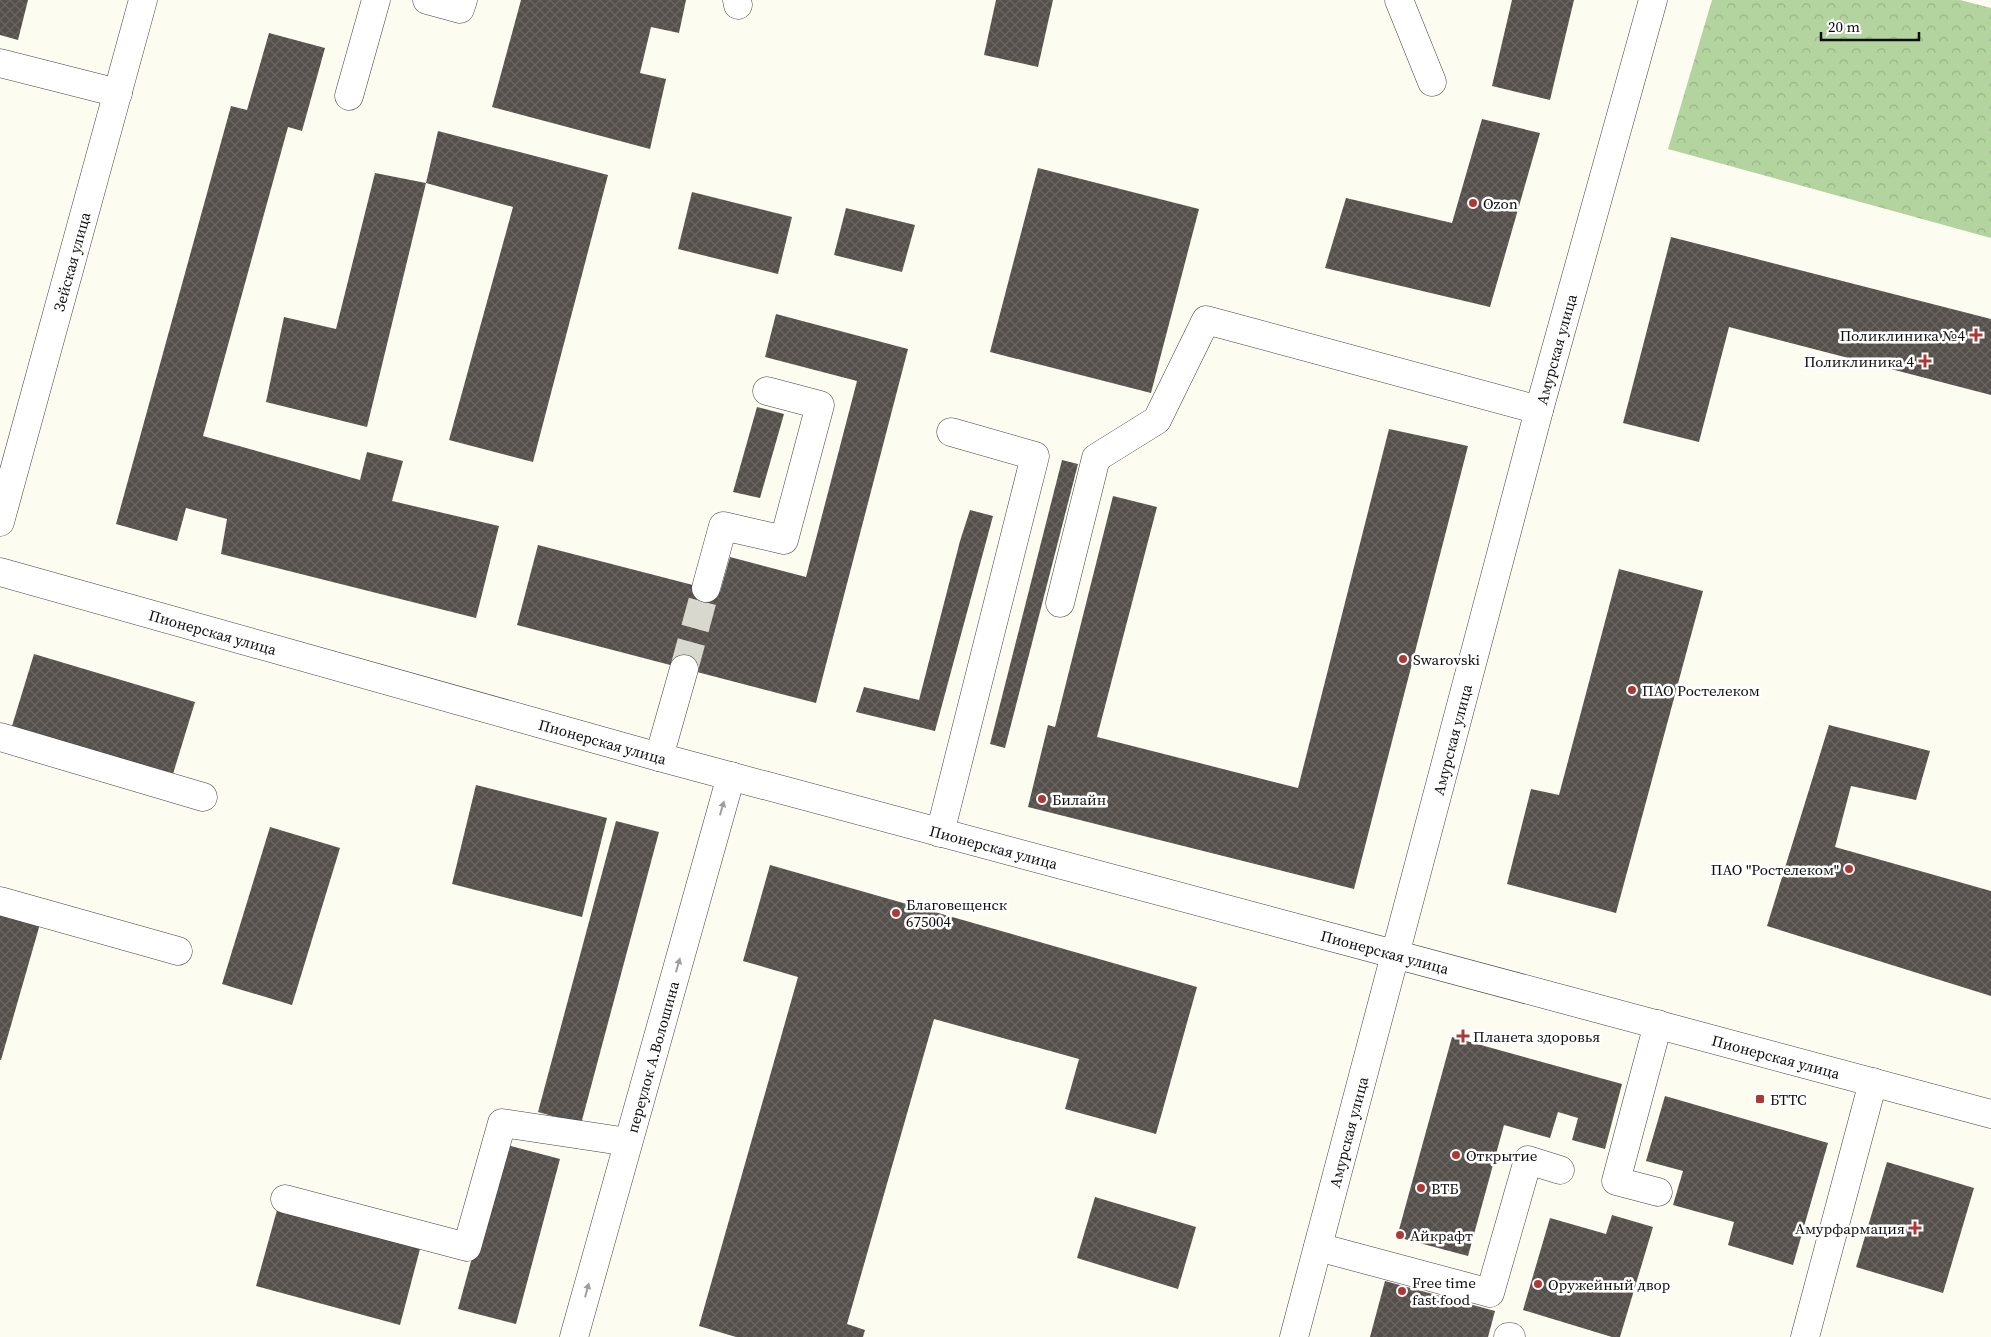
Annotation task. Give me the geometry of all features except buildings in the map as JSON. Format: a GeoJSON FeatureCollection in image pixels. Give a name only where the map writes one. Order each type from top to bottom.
{"type":"FeatureCollection","features":[{"type":"Feature","properties":{"kind":"street","name":"Зейская улица"},"geometry":{"type":"LineString","coordinates":[[0,522],[143,0]]}},
{"type":"Feature","properties":{"kind":"street"},"geometry":{"type":"LineString","coordinates":[[350,96],[376,0]]}},
{"type":"Feature","properties":{"kind":"street"},"geometry":{"type":"LineString","coordinates":[[427,0],[460,9],[463,0]]}},
{"type":"Feature","properties":{"kind":"street"},"geometry":{"type":"LineString","coordinates":[[1399,0],[1432,82]]}},
{"type":"Feature","properties":{"kind":"street","name":"Амурская улица"},"geometry":{"type":"LineString","coordinates":[[1294,1337],[1539,410],[1653,0]]}},
{"type":"Feature","properties":{"kind":"street"},"geometry":{"type":"LineString","coordinates":[[0,63],[118,93]]}},
{"type":"Feature","properties":{"kind":"street"},"geometry":{"type":"LineString","coordinates":[[1060,603],[1096,458],[1157,420],[1206,320],[1539,410]]}},
{"type":"Feature","properties":{"kind":"street"},"geometry":{"type":"LineString","coordinates":[[706,588],[723,526],[784,540],[820,405],[767,391]]}},
{"type":"Feature","properties":{"kind":"street"},"geometry":{"type":"LineString","coordinates":[[940,833],[1035,456],[951,432]]}},
{"type":"Feature","properties":{"kind":"street","name":"Пионерская улица"},"geometry":{"type":"LineString","coordinates":[[0,572],[659,757],[1991,1114]]}},
{"type":"Feature","properties":{"kind":"street"},"geometry":{"type":"LineString","coordinates":[[659,757],[684,669]]}},
{"type":"Feature","properties":{"kind":"street"},"geometry":{"type":"LineString","coordinates":[[0,737],[203,797]]}},
{"type":"Feature","properties":{"kind":"street","name":"переулок А.Волошина"},"geometry":{"type":"LineString","coordinates":[[574,1337],[731,776]]}},
{"type":"Feature","properties":{"kind":"street"},"geometry":{"type":"LineString","coordinates":[[0,901],[178,951]]}},
{"type":"Feature","properties":{"kind":"street"},"geometry":{"type":"LineString","coordinates":[[1658,1024],[1616,1181],[1658,1192]]}},
{"type":"Feature","properties":{"kind":"street"},"geometry":{"type":"LineString","coordinates":[[1805,1337],[1873,1082]]}},
{"type":"Feature","properties":{"kind":"street"},"geometry":{"type":"LineString","coordinates":[[285,1199],[467,1247],[502,1123],[628,1142]]}},
{"type":"Feature","properties":{"kind":"street"},"geometry":{"type":"LineString","coordinates":[[1318,1247],[1490,1293],[1528,1160],[1560,1170]]}},
{"type":"Feature","properties":{"kind":"green space"},"geometry":{"type":"Polygon","coordinates":[[[1712,0],[1960,0],[1991,8],[1991,238],[1668,149],[1712,0]]]}},
{"type":"Feature","properties":{"kind":"tunnel"},"geometry":{"type":"LineString","coordinates":[[684,669],[706,588]]}},
{"type":"Feature","properties":{"kind":"place","name":"Ozon"},"geometry":{"type":"Point","coordinates":[1473,203]}},
{"type":"Feature","properties":{"kind":"place","name":"Поликлиника №4"},"geometry":{"type":"Point","coordinates":[1976,335]}},
{"type":"Feature","properties":{"kind":"place","name":"Поликлиника 4"},"geometry":{"type":"Point","coordinates":[1925,361]}},
{"type":"Feature","properties":{"kind":"place","name":"Swarovski"},"geometry":{"type":"Point","coordinates":[1403,659]}},
{"type":"Feature","properties":{"kind":"place","name":"ПАО Ростелеком"},"geometry":{"type":"Point","coordinates":[1632,690]}},
{"type":"Feature","properties":{"kind":"place","name":"Билайн"},"geometry":{"type":"Point","coordinates":[1042,799]}},
{"type":"Feature","properties":{"kind":"place","name":"ПАО \"Ростелеком\""},"geometry":{"type":"Point","coordinates":[1849,869]}},
{"type":"Feature","properties":{"kind":"place","name":"Благовещенск 675004"},"geometry":{"type":"Point","coordinates":[896,913]}},
{"type":"Feature","properties":{"kind":"place","name":"Планета здоровья"},"geometry":{"type":"Point","coordinates":[1463,1036]}},
{"type":"Feature","properties":{"kind":"place","name":"БТТС"},"geometry":{"type":"Point","coordinates":[1760,1099]}},
{"type":"Feature","properties":{"kind":"place","name":"Открытие"},"geometry":{"type":"Point","coordinates":[1456,1155]}},
{"type":"Feature","properties":{"kind":"place","name":"ВТБ"},"geometry":{"type":"Point","coordinates":[1421,1188]}},
{"type":"Feature","properties":{"kind":"place","name":"Амурфармация"},"geometry":{"type":"Point","coordinates":[1915,1228]}},
{"type":"Feature","properties":{"kind":"place","name":"Айкрафт"},"geometry":{"type":"Point","coordinates":[1400,1235]}},
{"type":"Feature","properties":{"kind":"place","name":"Оружейный двор"},"geometry":{"type":"Point","coordinates":[1538,1284]}},
{"type":"Feature","properties":{"kind":"place","name":"Free time fast food"},"geometry":{"type":"Point","coordinates":[1402,1291]}}]}
